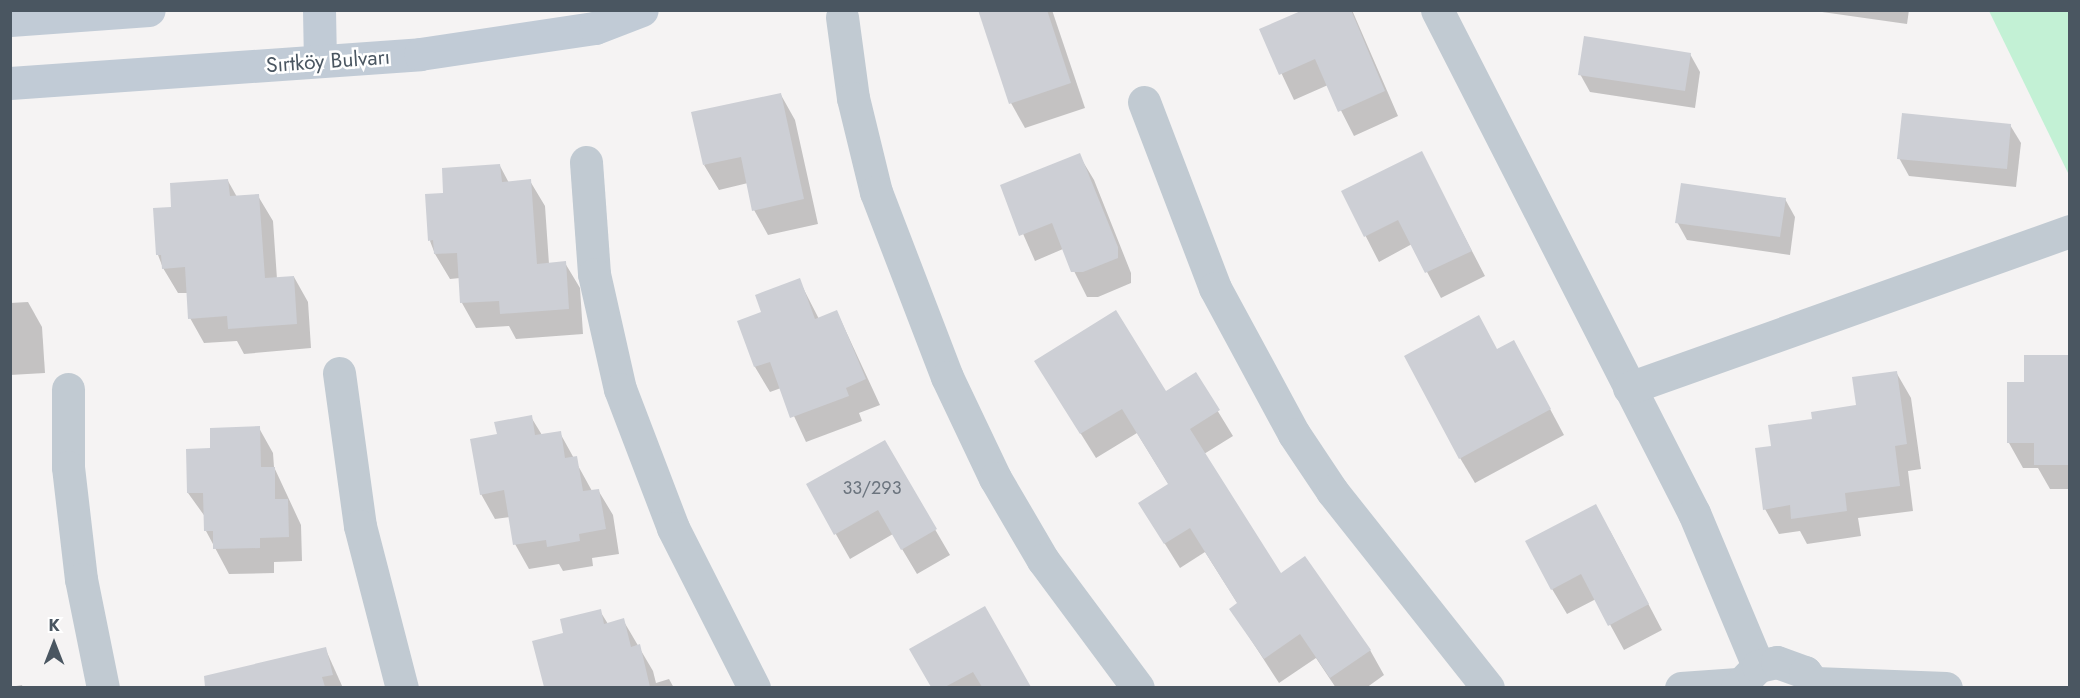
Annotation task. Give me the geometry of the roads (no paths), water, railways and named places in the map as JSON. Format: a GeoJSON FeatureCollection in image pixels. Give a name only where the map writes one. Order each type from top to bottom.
{"type":"FeatureCollection","features":[{"type":"Feature","properties":{"kind":"main road"},"geometry":{"type":"LineString","coordinates":[[10,20],[149,10]]}},
{"type":"Feature","properties":{"kind":"main road"},"geometry":{"type":"LineString","coordinates":[[319,10],[320,61]]}},
{"type":"Feature","properties":{"kind":"main road","name":"Sırtköy Bulvarı"},"geometry":{"type":"LineString","coordinates":[[10,83],[420,54],[595,28],[642,10]]}},
{"type":"Feature","properties":{"kind":"street"},"geometry":{"type":"LineString","coordinates":[[1437,10],[1694,513],[1745,679]]}},
{"type":"Feature","properties":{"kind":"street"},"geometry":{"type":"LineString","coordinates":[[842,17],[853,98],[876,192],[947,377],[994,478],[1043,560],[1138,687]]}},
{"type":"Feature","properties":{"kind":"street"},"geometry":{"type":"LineString","coordinates":[[1144,102],[1215,288],[1294,434],[1332,491],[1488,687]]}},
{"type":"Feature","properties":{"kind":"street"},"geometry":{"type":"LineString","coordinates":[[586,162],[594,274],[620,389],[673,528],[754,687]]}},
{"type":"Feature","properties":{"kind":"street"},"geometry":{"type":"LineString","coordinates":[[1629,388],[2070,231]]}},
{"type":"Feature","properties":{"kind":"street"},"geometry":{"type":"LineString","coordinates":[[339,373],[360,526],[402,687]]}},
{"type":"Feature","properties":{"kind":"street"},"geometry":{"type":"LineString","coordinates":[[68,389],[68,467],[80,568],[103,687]]}},
{"type":"Feature","properties":{"kind":"street"},"geometry":{"type":"LineString","coordinates":[[1681,687],[1745,679],[1792,664],[1816,685],[1946,687]]}}]}
